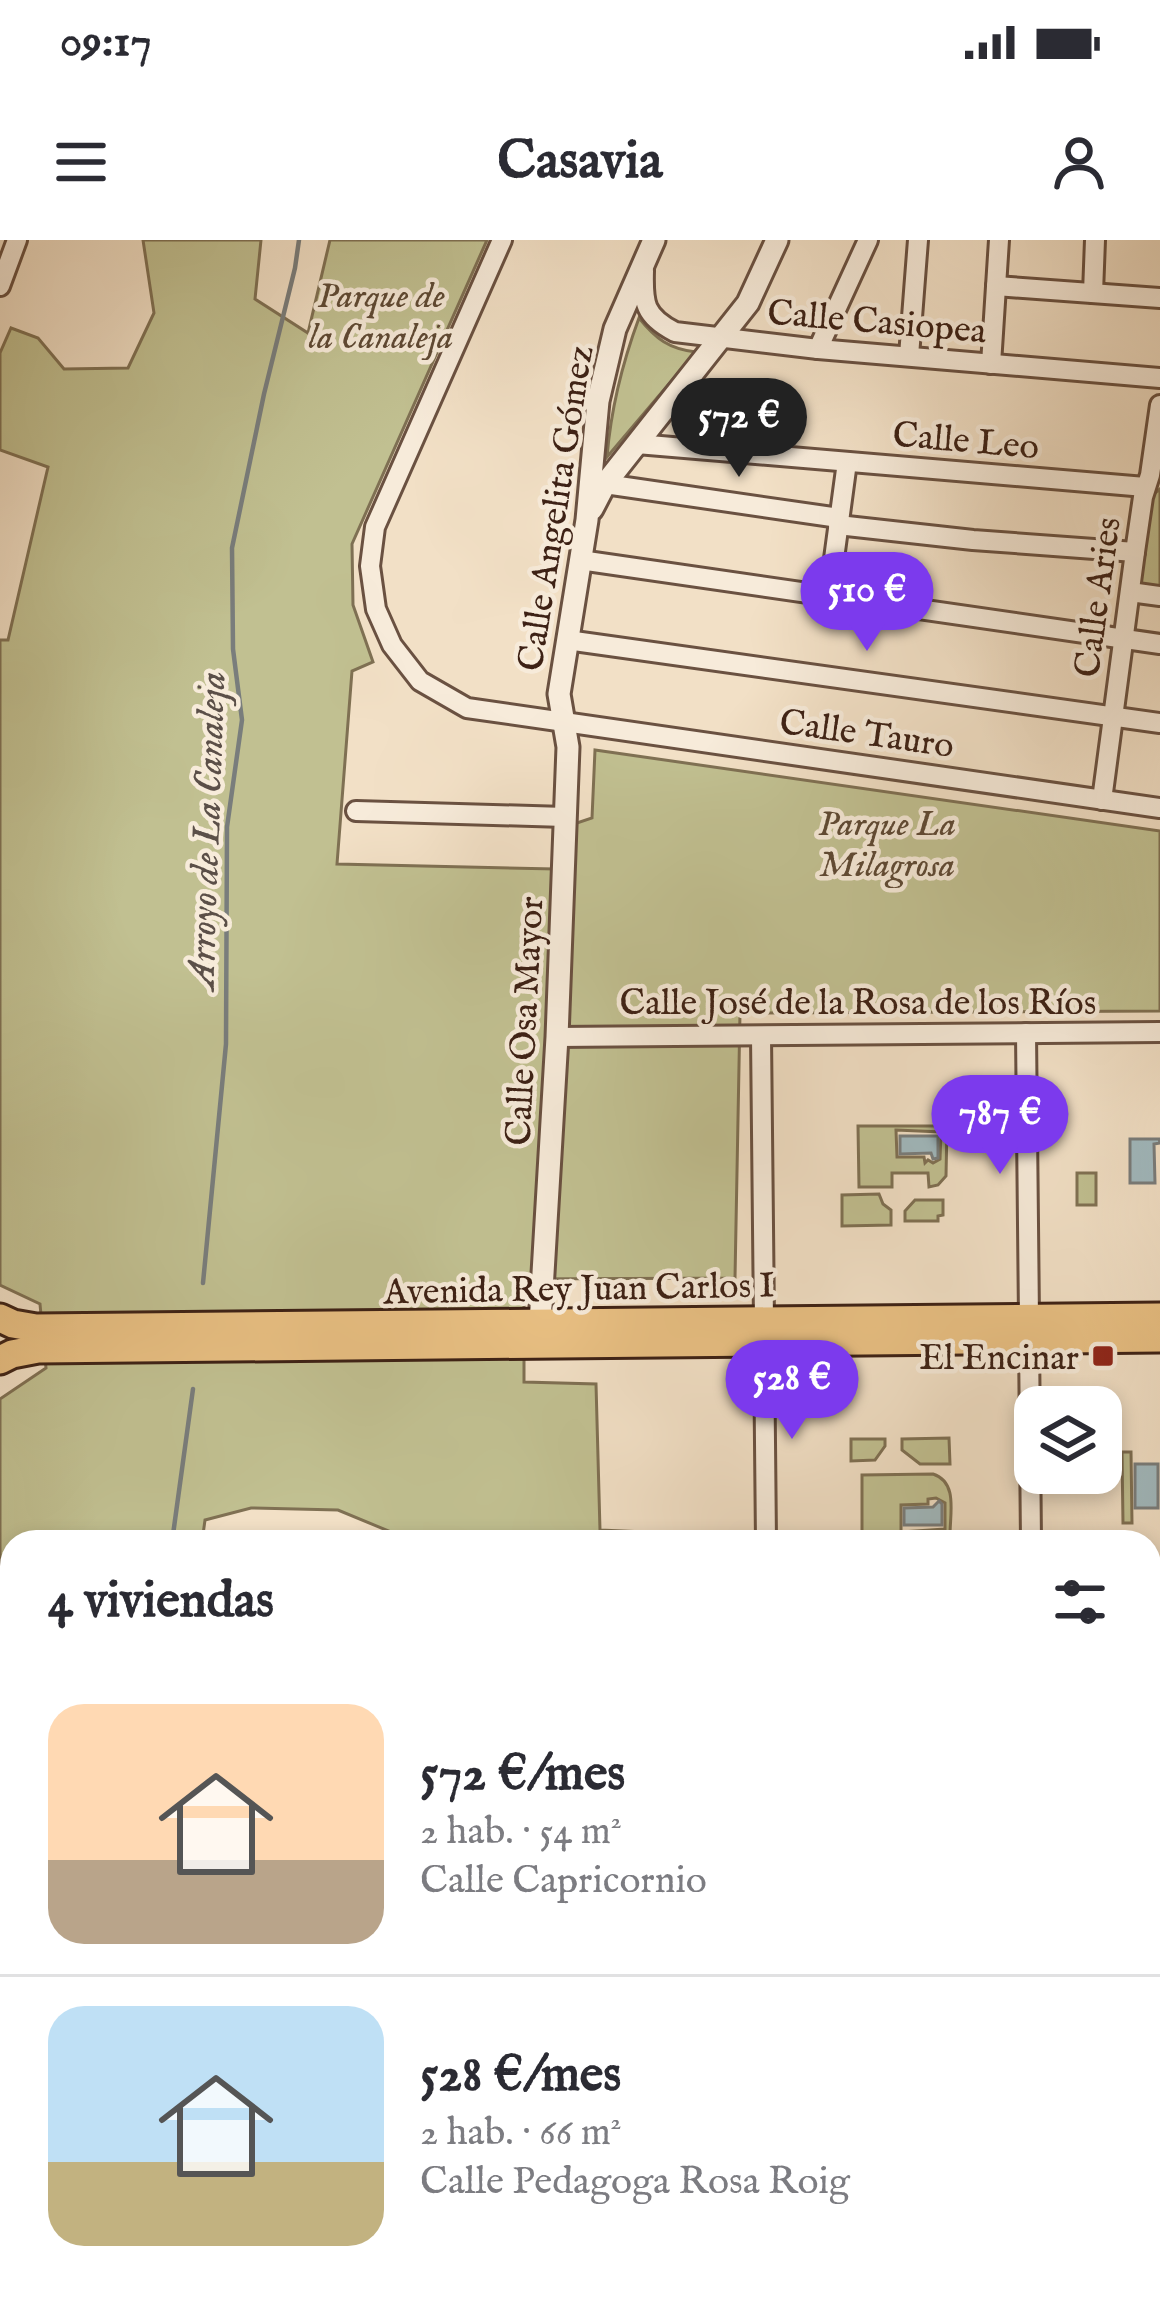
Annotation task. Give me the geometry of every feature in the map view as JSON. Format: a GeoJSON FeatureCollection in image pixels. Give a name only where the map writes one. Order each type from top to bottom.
{"type":"FeatureCollection","features":[{"type":"Feature","properties":{"kind":"main road","name":"Avenida Rey Juan Carlos I"},"geometry":{"type":"LineString","coordinates":[[0,1318],[36,1328],[540,1324],[764,1332]]}},
{"type":"Feature","properties":{"kind":"main road","name":"Avenida Rey Juan Carlos I"},"geometry":{"type":"LineString","coordinates":[[0,1360],[25,1350],[46,1349],[1029,1329],[1160,1318]]}},
{"type":"Feature","properties":{"kind":"main road","name":"Avenida Rey Juan Carlos I"},"geometry":{"type":"LineString","coordinates":[[1029,1329],[1160,1338]]}},
{"type":"Feature","properties":{"kind":"street"},"geometry":{"type":"LineString","coordinates":[[0,286],[17,240]]}},
{"type":"Feature","properties":{"kind":"street","name":"Calle Tauro"},"geometry":{"type":"LineString","coordinates":[[502,240],[375,527],[370,566],[376,609],[392,646],[420,681],[467,708],[1160,808]]}},
{"type":"Feature","properties":{"kind":"street"},"geometry":{"type":"LineString","coordinates":[[587,520],[605,484],[748,303],[777,240]]}},
{"type":"Feature","properties":{"kind":"street"},"geometry":{"type":"LineString","coordinates":[[818,349],[868,240]]}},
{"type":"Feature","properties":{"kind":"street"},"geometry":{"type":"LineString","coordinates":[[909,356],[919,240]]}},
{"type":"Feature","properties":{"kind":"street"},"geometry":{"type":"LineString","coordinates":[[991,364],[999,240]]}},
{"type":"Feature","properties":{"kind":"street"},"geometry":{"type":"LineString","coordinates":[[1093,293],[1095,240]]}},
{"type":"Feature","properties":{"kind":"street","name":"Calle Angelita Gómez"},"geometry":{"type":"LineString","coordinates":[[564,722],[559,694],[587,520],[598,400],[616,329],[650,250]]}},
{"type":"Feature","properties":{"kind":"street","name":"Calle Casiopea"},"geometry":{"type":"LineString","coordinates":[[650,250],[643,297],[650,315],[675,332],[1160,378]]}},
{"type":"Feature","properties":{"kind":"street"},"geometry":{"type":"LineString","coordinates":[[996,286],[1160,298]]}},
{"type":"Feature","properties":{"kind":"street","name":"Calle Aries"},"geometry":{"type":"LineString","coordinates":[[1102,800],[1160,405]]}},
{"type":"Feature","properties":{"kind":"street","name":"Calle Leo"},"geometry":{"type":"LineString","coordinates":[[637,444],[1152,480]]}},
{"type":"Feature","properties":{"kind":"street"},"geometry":{"type":"LineString","coordinates":[[829,596],[847,462]]}},
{"type":"Feature","properties":{"kind":"street"},"geometry":{"type":"LineString","coordinates":[[605,484],[973,540],[1135,552]]}},
{"type":"Feature","properties":{"kind":"street"},"geometry":{"type":"LineString","coordinates":[[580,560],[1160,644]]}},
{"type":"Feature","properties":{"kind":"street"},"geometry":{"type":"LineString","coordinates":[[1130,592],[1160,596]]}},
{"type":"Feature","properties":{"kind":"street"},"geometry":{"type":"LineString","coordinates":[[567,640],[1160,723]]}},
{"type":"Feature","properties":{"kind":"street","name":"Calle Osa Mayor"},"geometry":{"type":"LineString","coordinates":[[540,1324],[557,1036],[568,746],[564,722]]}},
{"type":"Feature","properties":{"kind":"street"},"geometry":{"type":"LineString","coordinates":[[356,811],[565,817]]}},
{"type":"Feature","properties":{"kind":"street","name":"Calle José de la Rosa de los Ríos"},"geometry":{"type":"LineString","coordinates":[[557,1036],[1160,1032]]}},
{"type":"Feature","properties":{"kind":"street"},"geometry":{"type":"LineString","coordinates":[[1025,1033],[1031,1530]]}},
{"type":"Feature","properties":{"kind":"street"},"geometry":{"type":"LineString","coordinates":[[761,1036],[766,1530]]}},
{"type":"Feature","properties":{"kind":"green space"},"geometry":{"type":"Polygon","coordinates":[[[143,240],[261,240],[255,299],[308,333],[330,240],[487,240],[352,544],[353,605],[373,662],[352,671],[337,864],[555,869],[571,825],[592,818],[595,750],[1160,831],[1160,1011],[740,1013],[735,1278],[524,1279],[524,1382],[596,1384],[600,1530],[386,1530],[338,1510],[251,1508],[205,1520],[204,1530],[0,1530],[0,1399],[46,1368],[40,1304],[0,1285],[0,640],[8,640],[48,467],[0,450],[0,353],[11,328],[38,338],[64,369],[128,368],[154,313],[143,240]]]}},
{"type":"Feature","properties":{"kind":"green space"},"geometry":{"type":"Polygon","coordinates":[[[639,318],[664,342],[696,352],[607,457],[618,386],[639,318]]]}},
{"type":"Feature","properties":{"kind":"green space"},"geometry":{"type":"Polygon","coordinates":[[[1160,489],[1160,592],[1145,590],[1140,582],[1151,496],[1160,489]]]}},
{"type":"Feature","properties":{"kind":"green space"},"geometry":{"type":"Polygon","coordinates":[[[858,1126],[947,1126],[946,1176],[938,1185],[929,1187],[928,1173],[892,1173],[892,1187],[859,1187],[858,1126]],[[896,1130],[897,1157],[924,1157],[925,1163],[933,1163],[940,1159],[941,1132],[896,1130]]]}},
{"type":"Feature","properties":{"kind":"green space"},"geometry":{"type":"Polygon","coordinates":[[[1077,1173],[1096,1173],[1096,1205],[1077,1205],[1077,1173]]]}},
{"type":"Feature","properties":{"kind":"green space"},"geometry":{"type":"Polygon","coordinates":[[[879,1194],[891,1210],[891,1225],[842,1226],[842,1195],[879,1194]]]}},
{"type":"Feature","properties":{"kind":"green space"},"geometry":{"type":"Polygon","coordinates":[[[915,1200],[943,1200],[943,1215],[938,1221],[905,1221],[905,1211],[915,1200]]]}},
{"type":"Feature","properties":{"kind":"green space"},"geometry":{"type":"Polygon","coordinates":[[[949,1438],[950,1464],[920,1464],[902,1450],[902,1439],[949,1438]]]}},
{"type":"Feature","properties":{"kind":"green space"},"geometry":{"type":"Polygon","coordinates":[[[851,1439],[885,1439],[885,1446],[875,1460],[851,1461],[851,1439]]]}},
{"type":"Feature","properties":{"kind":"green space"},"geometry":{"type":"Polygon","coordinates":[[[1122,1452],[1131,1452],[1132,1523],[1123,1523],[1122,1452]]]}},
{"type":"Feature","properties":{"kind":"green space"},"geometry":{"type":"Polygon","coordinates":[[[933,1474],[946,1484],[951,1499],[950,1530],[930,1530],[945,1529],[945,1503],[936,1498],[928,1499],[928,1504],[901,1505],[901,1530],[862,1530],[862,1475],[933,1474]]]}},
{"type":"Feature","properties":{"kind":"water"},"geometry":{"type":"Polygon","coordinates":[[[900,1136],[938,1136],[938,1158],[933,1159],[931,1153],[900,1154],[900,1136]]]}},
{"type":"Feature","properties":{"kind":"water"},"geometry":{"type":"Polygon","coordinates":[[[1130,1139],[1159,1139],[1154,1144],[1155,1183],[1130,1183],[1130,1139]]]}},
{"type":"Feature","properties":{"kind":"water"},"geometry":{"type":"Polygon","coordinates":[[[1135,1464],[1158,1464],[1158,1508],[1135,1508],[1135,1464]]]}},
{"type":"Feature","properties":{"kind":"water"},"geometry":{"type":"Polygon","coordinates":[[[939,1501],[942,1525],[904,1525],[904,1508],[933,1507],[939,1501]]]}},
{"type":"Feature","properties":{"kind":"waterway","name":"Arroyo de La Canaleja"},"geometry":{"type":"LineString","coordinates":[[203,1283],[226,1044],[227,827],[242,720],[233,649],[232,548],[299,240]]}},
{"type":"Feature","properties":{"kind":"waterway","name":"Arroyo de La Canaleja"},"geometry":{"type":"LineString","coordinates":[[174,1530],[193,1389]]}},
{"type":"Feature","properties":{"kind":"place","name":"El Encinar"},"geometry":{"type":"Point","coordinates":[1103,1356]}},
{"type":"Feature","properties":{"kind":"park label","name":"Parque de la Canaleja"},"geometry":{"type":"Point","coordinates":[381,314]}},
{"type":"Feature","properties":{"kind":"park label","name":"Parque La Milagrosa"},"geometry":{"type":"Point","coordinates":[887,842]}}]}
